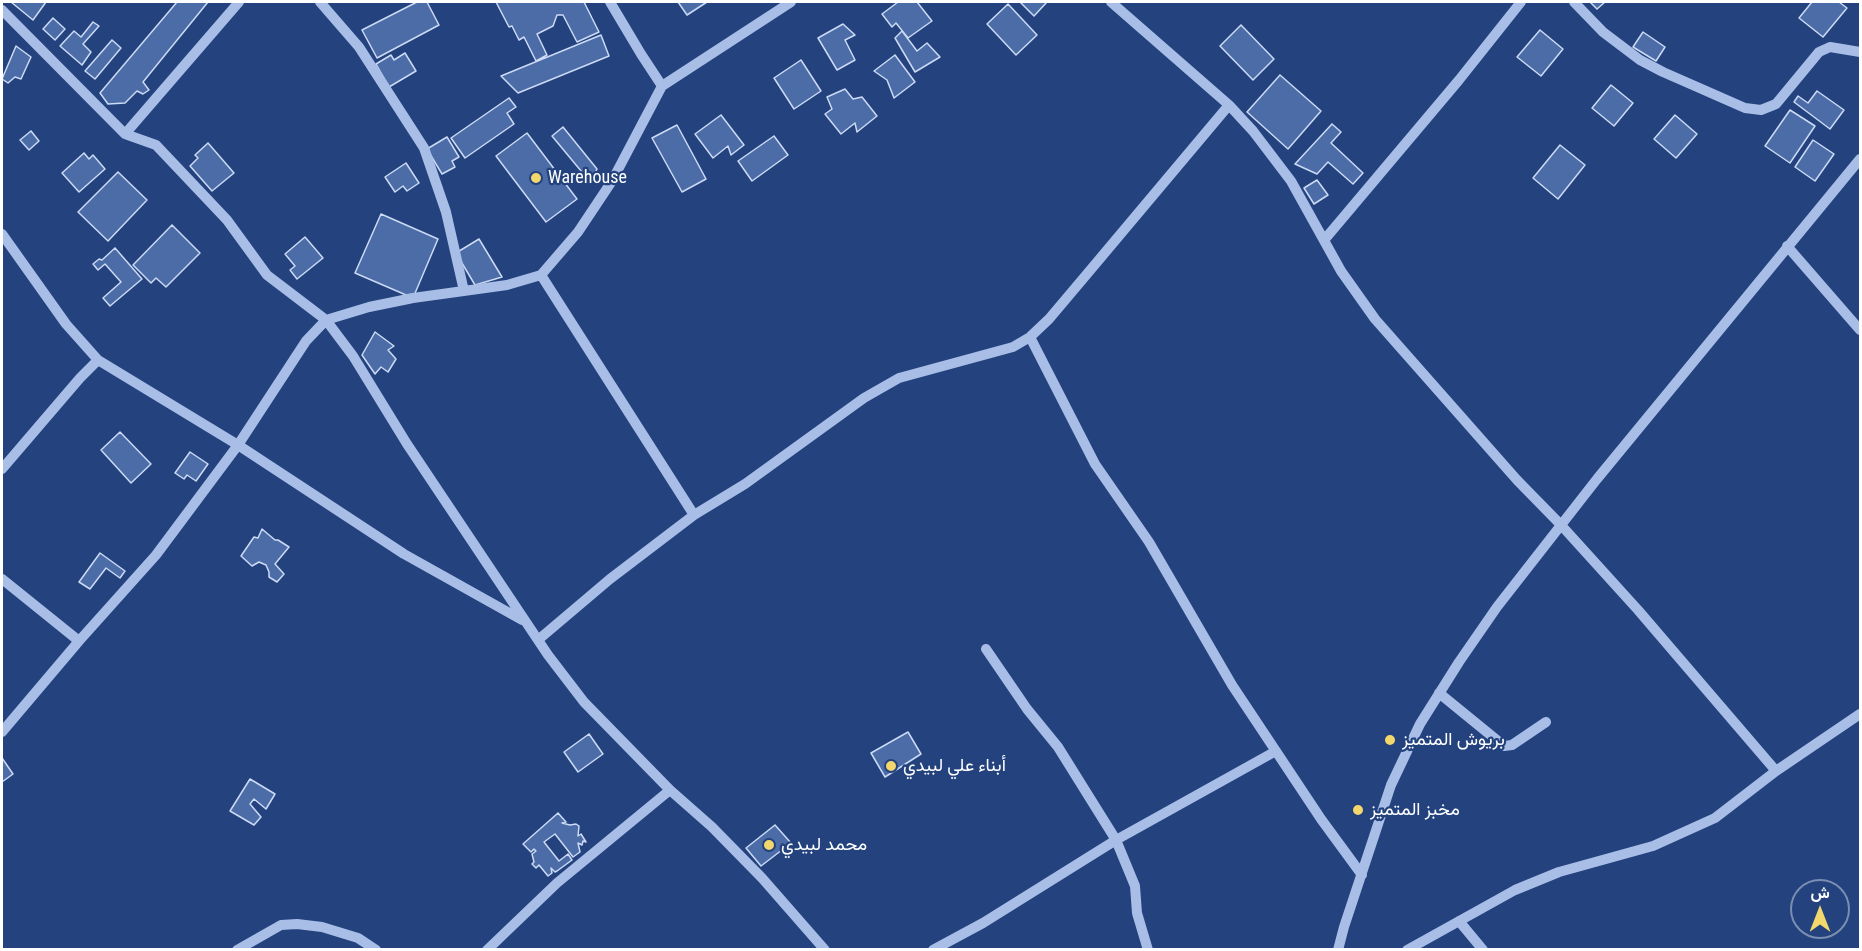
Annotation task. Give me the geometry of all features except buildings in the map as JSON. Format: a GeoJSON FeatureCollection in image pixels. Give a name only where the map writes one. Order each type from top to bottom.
{"type":"FeatureCollection","features":[{"type":"Feature","properties":{"kind":"street"},"geometry":{"type":"LineString","coordinates":[[320,2],[358,47],[424,148],[446,212],[464,291]]}},
{"type":"Feature","properties":{"kind":"street"},"geometry":{"type":"LineString","coordinates":[[610,2],[662,86]]}},
{"type":"Feature","properties":{"kind":"street"},"geometry":{"type":"LineString","coordinates":[[2,732],[156,555],[238,445],[306,342],[326,320],[369,307],[413,298],[507,285],[541,275],[578,232],[612,181],[662,86],[791,2]]}},
{"type":"Feature","properties":{"kind":"street"},"geometry":{"type":"LineString","coordinates":[[1111,2],[1229,105],[1253,131],[1291,181],[1341,271],[1375,318],[1517,480],[1638,610],[1776,771]]}},
{"type":"Feature","properties":{"kind":"street"},"geometry":{"type":"LineString","coordinates":[[1325,239],[1459,80],[1521,2]]}},
{"type":"Feature","properties":{"kind":"street"},"geometry":{"type":"LineString","coordinates":[[1574,2],[1603,32],[1640,60],[1733,103],[1753,109],[1761,110],[1776,104],[1819,52],[1830,47],[1860,52]]}},
{"type":"Feature","properties":{"kind":"street"},"geometry":{"type":"LineString","coordinates":[[125,134],[235,3]]}},
{"type":"Feature","properties":{"kind":"street"},"geometry":{"type":"LineString","coordinates":[[2,10],[125,134],[156,145],[227,220],[267,275],[326,320],[353,356],[407,444],[525,621],[584,702],[670,790],[712,827],[762,878],[825,950]]}},
{"type":"Feature","properties":{"kind":"street"},"geometry":{"type":"LineString","coordinates":[[538,640],[610,579],[694,515],[745,484],[864,398],[899,378],[1013,347],[1030,337],[1064,301],[1229,105]]}},
{"type":"Feature","properties":{"kind":"street"},"geometry":{"type":"LineString","coordinates":[[1338,950],[1391,785],[1420,724],[1439,693],[1497,607],[1561,525],[1860,159]]}},
{"type":"Feature","properties":{"kind":"street"},"geometry":{"type":"LineString","coordinates":[[2,234],[66,324],[98,360],[238,445],[404,554],[525,621]]}},
{"type":"Feature","properties":{"kind":"street"},"geometry":{"type":"LineString","coordinates":[[1787,246],[1860,330]]}},
{"type":"Feature","properties":{"kind":"street"},"geometry":{"type":"LineString","coordinates":[[541,275],[694,515]]}},
{"type":"Feature","properties":{"kind":"street"},"geometry":{"type":"LineString","coordinates":[[1030,337],[1095,464],[1149,542],[1232,685],[1321,819],[1362,875]]}},
{"type":"Feature","properties":{"kind":"street"},"geometry":{"type":"LineString","coordinates":[[2,469],[98,360]]}},
{"type":"Feature","properties":{"kind":"street"},"geometry":{"type":"LineString","coordinates":[[2,579],[79,641]]}},
{"type":"Feature","properties":{"kind":"street"},"geometry":{"type":"LineString","coordinates":[[986,649],[1027,709],[1058,747],[1116,840],[1135,886],[1137,913],[1148,950]]}},
{"type":"Feature","properties":{"kind":"street"},"geometry":{"type":"LineString","coordinates":[[1439,693],[1504,746],[1512,745],[1546,722]]}},
{"type":"Feature","properties":{"kind":"street"},"geometry":{"type":"LineString","coordinates":[[1407,950],[1515,890],[1558,872],[1653,846],[1715,818],[1776,771],[1860,714]]}},
{"type":"Feature","properties":{"kind":"street"},"geometry":{"type":"LineString","coordinates":[[933,950],[1116,840],[1276,751]]}},
{"type":"Feature","properties":{"kind":"street"},"geometry":{"type":"LineString","coordinates":[[488,950],[557,883],[670,790]]}},
{"type":"Feature","properties":{"kind":"street"},"geometry":{"type":"LineString","coordinates":[[1460,921],[1484,950]]}},
{"type":"Feature","properties":{"kind":"street"},"geometry":{"type":"LineString","coordinates":[[237,950],[281,925],[297,924],[322,927],[358,938],[376,950]]}},
{"type":"Feature","properties":{"kind":"place","name":"Warehouse"},"geometry":{"type":"Point","coordinates":[536,178]}},
{"type":"Feature","properties":{"kind":"place","name":"بريوش المتميز"},"geometry":{"type":"Point","coordinates":[1390,740]}},
{"type":"Feature","properties":{"kind":"place","name":"أبناء علي لبيدي"},"geometry":{"type":"Point","coordinates":[891,766]}},
{"type":"Feature","properties":{"kind":"place","name":"مخبز المتميز"},"geometry":{"type":"Point","coordinates":[1358,810]}},
{"type":"Feature","properties":{"kind":"place","name":"محمد لبيدي"},"geometry":{"type":"Point","coordinates":[769,845]}}]}
